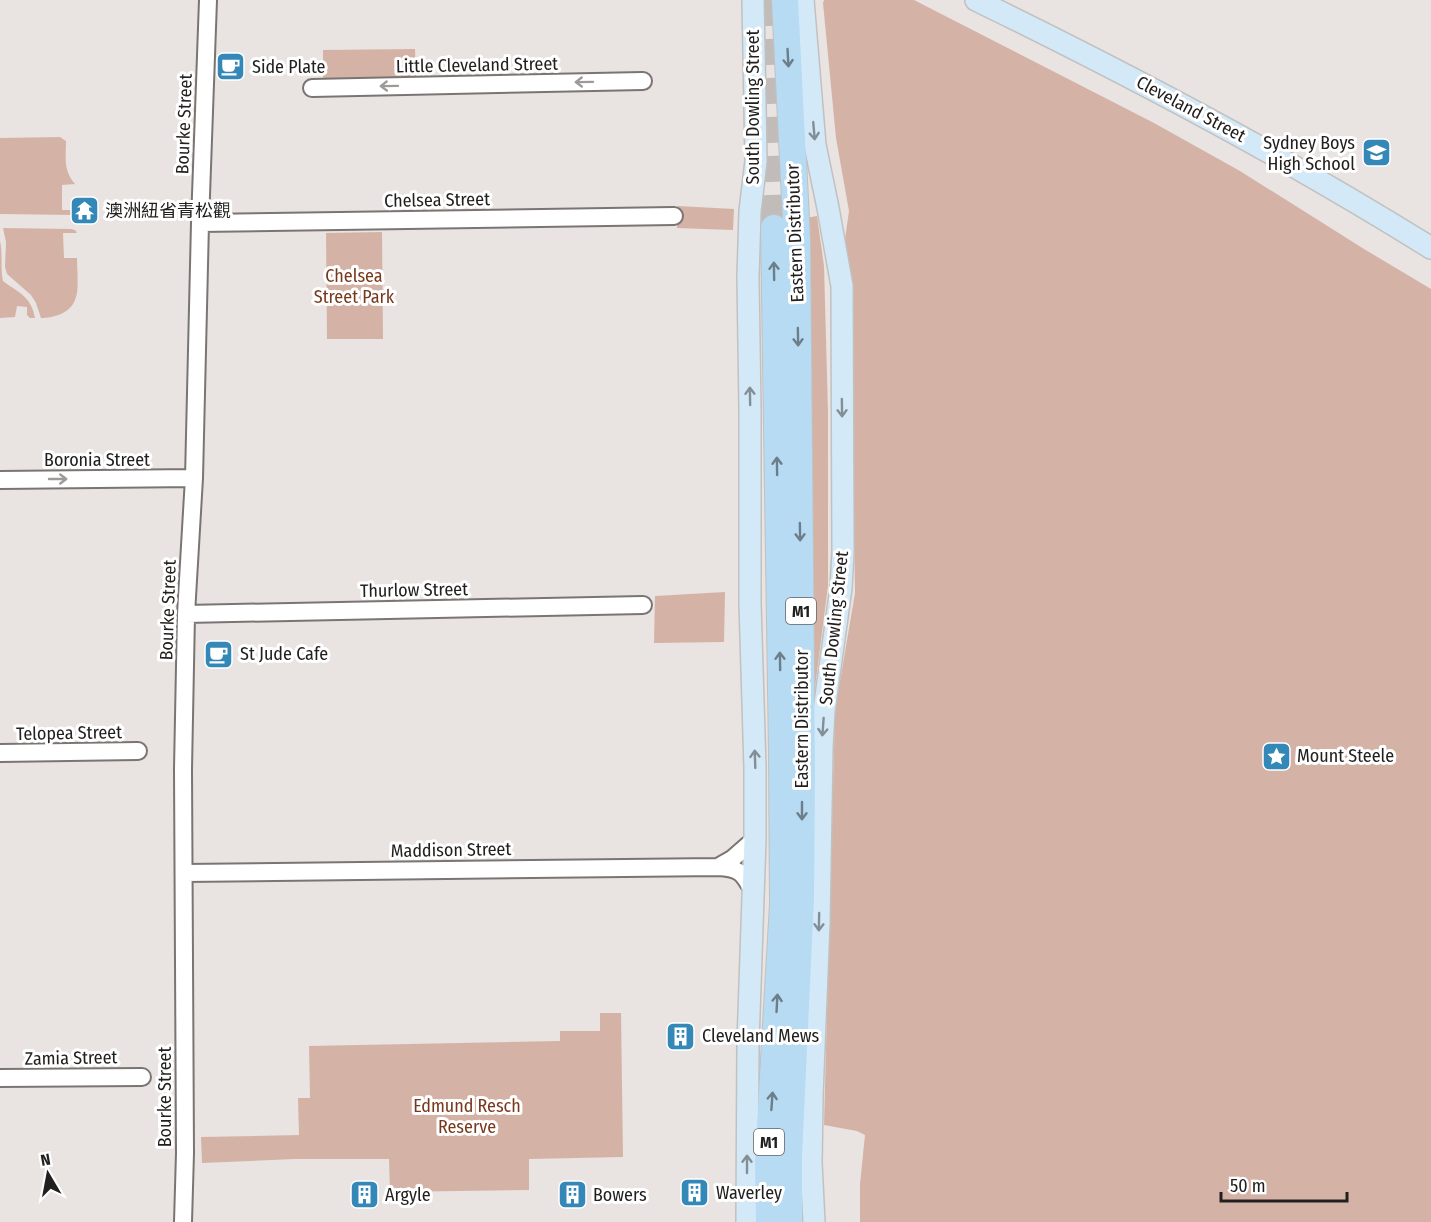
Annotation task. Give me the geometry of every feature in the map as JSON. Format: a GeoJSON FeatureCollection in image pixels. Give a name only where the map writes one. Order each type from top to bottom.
{"type":"FeatureCollection","features":[{"type":"Feature","properties":{"kind":"highway","name":"Eastern Distributor"},"geometry":{"type":"LineString","coordinates":[[789,1222],[789,1156],[801,898],[797,239],[800,3]]}},
{"type":"Feature","properties":{"kind":"highway","name":"Eastern Distributor"},"geometry":{"type":"LineString","coordinates":[[769,1222],[768,1162],[783,904],[774,228]]}},
{"type":"Feature","properties":{"kind":"highway"},"geometry":{"type":"LineString","coordinates":[[789,1156],[793,1222]]}},
{"type":"Feature","properties":{"kind":"main road","name":"South Dowling Street"},"geometry":{"type":"LineString","coordinates":[[747,1222],[748,1043],[755,839],[750,603],[748,278],[750,211],[756,161],[753,0]]}},
{"type":"Feature","properties":{"kind":"main road","name":"Cleveland Street"},"geometry":{"type":"LineString","coordinates":[[976,0],[1199,112],[1306,172],[1431,248]]}},
{"type":"Feature","properties":{"kind":"main road","name":"South Dowling Street"},"geometry":{"type":"LineString","coordinates":[[800,3],[815,145],[842,286],[843,552],[841,588],[824,711],[822,747],[819,922],[812,1096],[811,1163],[814,1222]]}},
{"type":"Feature","properties":{"kind":"street","name":"Bourke Street"},"geometry":{"type":"LineString","coordinates":[[183,1222],[185,1153],[183,769],[186,614],[194,478],[208,0]]}},
{"type":"Feature","properties":{"kind":"street","name":"Little Cleveland Street"},"geometry":{"type":"LineString","coordinates":[[312,88],[643,81]]}},
{"type":"Feature","properties":{"kind":"street","name":"Chelsea Street"},"geometry":{"type":"LineString","coordinates":[[200,223],[674,216]]}},
{"type":"Feature","properties":{"kind":"street","name":"Boronia Street"},"geometry":{"type":"LineString","coordinates":[[0,480],[194,478]]}},
{"type":"Feature","properties":{"kind":"street","name":"Thurlow Street"},"geometry":{"type":"LineString","coordinates":[[186,614],[643,605]]}},
{"type":"Feature","properties":{"kind":"street","name":"Telopea Street"},"geometry":{"type":"LineString","coordinates":[[0,753],[138,751]]}},
{"type":"Feature","properties":{"kind":"street"},"geometry":{"type":"LineString","coordinates":[[718,867],[732,859],[755,839]]}},
{"type":"Feature","properties":{"kind":"street","name":"Maddison Street"},"geometry":{"type":"LineString","coordinates":[[184,873],[718,867],[733,868],[745,876],[753,891]]}},
{"type":"Feature","properties":{"kind":"street","name":"Zamia Street"},"geometry":{"type":"LineString","coordinates":[[0,1078],[142,1077]]}},
{"type":"Feature","properties":{"kind":"green space"},"geometry":{"type":"Polygon","coordinates":[[[824,0],[914,0],[1154,123],[1240,171],[1431,289],[1431,1222],[860,1222],[860,1184],[865,1135],[857,1131],[824,1125],[835,711],[855,593],[851,314],[845,239],[849,211],[836,138],[824,0]]]}},
{"type":"Feature","properties":{"kind":"green space"},"geometry":{"type":"Polygon","coordinates":[[[415,49],[416,81],[323,82],[323,50],[415,49]]]}},
{"type":"Feature","properties":{"kind":"green space"},"geometry":{"type":"Polygon","coordinates":[[[60,137],[66,141],[67,169],[75,184],[62,185],[62,210],[76,210],[75,213],[73,215],[0,214],[0,138],[60,137]]]}},
{"type":"Feature","properties":{"kind":"green space"},"geometry":{"type":"Polygon","coordinates":[[[678,206],[734,209],[733,230],[677,228],[678,206]]]}},
{"type":"Feature","properties":{"kind":"green space"},"geometry":{"type":"Polygon","coordinates":[[[817,216],[824,266],[828,412],[828,586],[814,695],[811,693],[806,218],[817,216]]]}},
{"type":"Feature","properties":{"kind":"green space"},"geometry":{"type":"Polygon","coordinates":[[[3,228],[75,230],[77,233],[63,233],[64,258],[77,258],[77,293],[67,311],[57,316],[41,318],[31,295],[7,274],[3,228]]]}},
{"type":"Feature","properties":{"kind":"green space","name":"Chelsea Street Park"},"geometry":{"type":"Polygon","coordinates":[[[382,232],[383,339],[327,339],[326,233],[382,232]]]}},
{"type":"Feature","properties":{"kind":"green space"},"geometry":{"type":"Polygon","coordinates":[[[0,241],[3,281],[27,300],[35,318],[27,315],[27,307],[17,306],[15,317],[0,318],[0,241]]]}},
{"type":"Feature","properties":{"kind":"green space"},"geometry":{"type":"Polygon","coordinates":[[[725,592],[724,642],[654,643],[655,596],[725,592]]]}},
{"type":"Feature","properties":{"kind":"green space","name":"Edmund Resch Reserve"},"geometry":{"type":"Polygon","coordinates":[[[600,1013],[621,1013],[623,1157],[529,1159],[529,1190],[390,1192],[389,1159],[294,1159],[202,1163],[201,1137],[299,1135],[298,1098],[310,1098],[309,1046],[560,1041],[560,1031],[600,1031],[600,1013]]]}},
{"type":"Feature","properties":{"kind":"tunnel"},"geometry":{"type":"LineString","coordinates":[[766,0],[774,228]]}},
{"type":"Feature","properties":{"kind":"place","name":"Side Plate"},"geometry":{"type":"Point","coordinates":[231,67]}},
{"type":"Feature","properties":{"kind":"place","name":"Sydney Boys High School"},"geometry":{"type":"Point","coordinates":[1376,153]}},
{"type":"Feature","properties":{"kind":"place","name":"澳洲紐省青松觀"},"geometry":{"type":"Point","coordinates":[84,211]}},
{"type":"Feature","properties":{"kind":"place","name":"St Jude Cafe"},"geometry":{"type":"Point","coordinates":[219,654]}},
{"type":"Feature","properties":{"kind":"place","name":"Mount Steele"},"geometry":{"type":"Point","coordinates":[1276,756]}},
{"type":"Feature","properties":{"kind":"place","name":"Cleveland Mews"},"geometry":{"type":"Point","coordinates":[681,1036]}},
{"type":"Feature","properties":{"kind":"place","name":"Waverley"},"geometry":{"type":"Point","coordinates":[695,1193]}},
{"type":"Feature","properties":{"kind":"place","name":"Argyle"},"geometry":{"type":"Point","coordinates":[364,1195]}},
{"type":"Feature","properties":{"kind":"place","name":"Bowers"},"geometry":{"type":"Point","coordinates":[572,1195]}}]}
